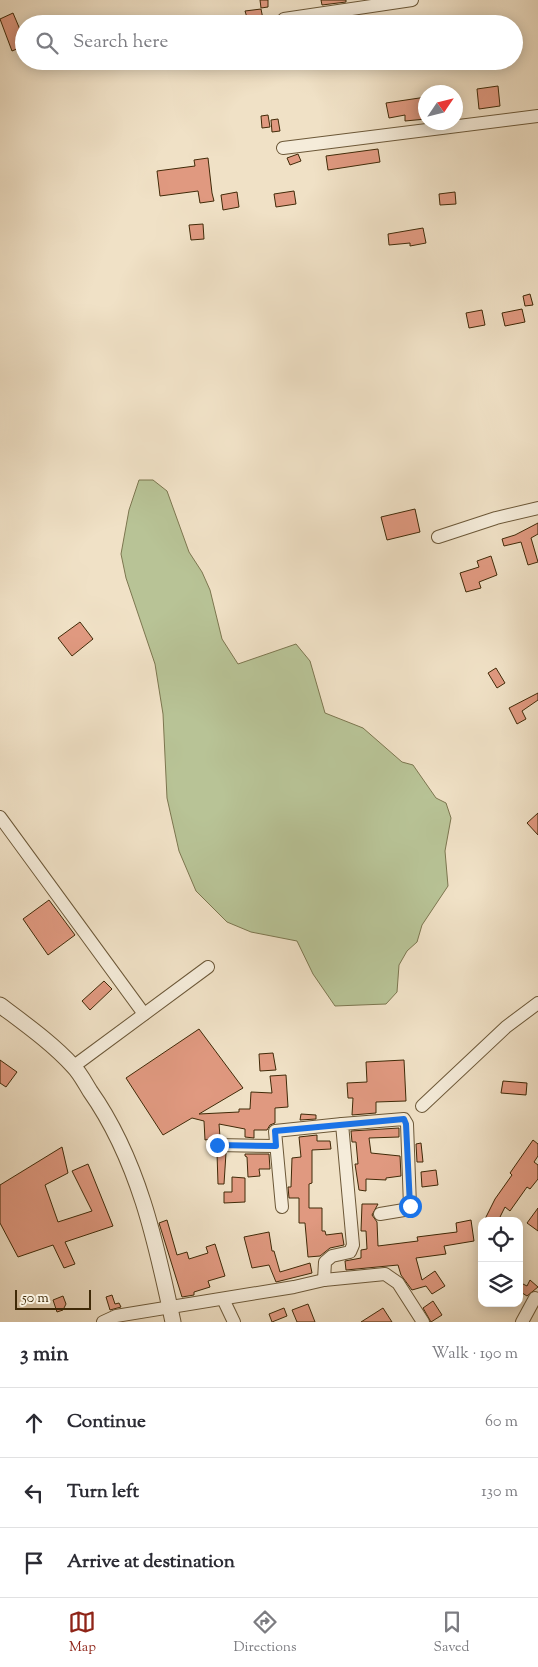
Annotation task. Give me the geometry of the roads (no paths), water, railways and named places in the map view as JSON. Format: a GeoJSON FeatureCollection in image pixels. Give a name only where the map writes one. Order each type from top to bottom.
{"type":"FeatureCollection","features":[{"type":"Feature","properties":{"kind":"street"},"geometry":{"type":"LineString","coordinates":[[311,15],[412,0]]}},
{"type":"Feature","properties":{"kind":"street"},"geometry":{"type":"LineString","coordinates":[[283,148],[538,116]]}},
{"type":"Feature","properties":{"kind":"street"},"geometry":{"type":"LineString","coordinates":[[438,537],[496,518],[538,508]]}},
{"type":"Feature","properties":{"kind":"street"},"geometry":{"type":"LineString","coordinates":[[0,817],[144,1014]]}},
{"type":"Feature","properties":{"kind":"street"},"geometry":{"type":"LineString","coordinates":[[74,1066],[208,966]]}},
{"type":"Feature","properties":{"kind":"street"},"geometry":{"type":"LineString","coordinates":[[422,1106],[506,1027],[538,1003]]}},
{"type":"Feature","properties":{"kind":"street"},"geometry":{"type":"LineString","coordinates":[[0,1005],[41,1036],[74,1066],[102,1108],[124,1152],[150,1218],[171,1315]]}},
{"type":"Feature","properties":{"kind":"street"},"geometry":{"type":"LineString","coordinates":[[282,1208],[275,1131],[404,1119],[406,1124],[410,1206],[404,1210],[380,1214]]}},
{"type":"Feature","properties":{"kind":"street"},"geometry":{"type":"LineString","coordinates":[[324,1280],[325,1262],[332,1256],[350,1252],[353,1245],[342,1124]]}},
{"type":"Feature","properties":{"kind":"street"},"geometry":{"type":"LineString","coordinates":[[217,1145],[276,1146]]}},
{"type":"Feature","properties":{"kind":"street"},"geometry":{"type":"LineString","coordinates":[[103,1322],[116,1316],[171,1315],[223,1299],[324,1280],[385,1274],[398,1283],[423,1322]]}},
{"type":"Feature","properties":{"kind":"street"},"geometry":{"type":"LineString","coordinates":[[522,1322],[535,1298]]}},
{"type":"Feature","properties":{"kind":"street"},"geometry":{"type":"LineString","coordinates":[[223,1299],[234,1322]]}}]}
